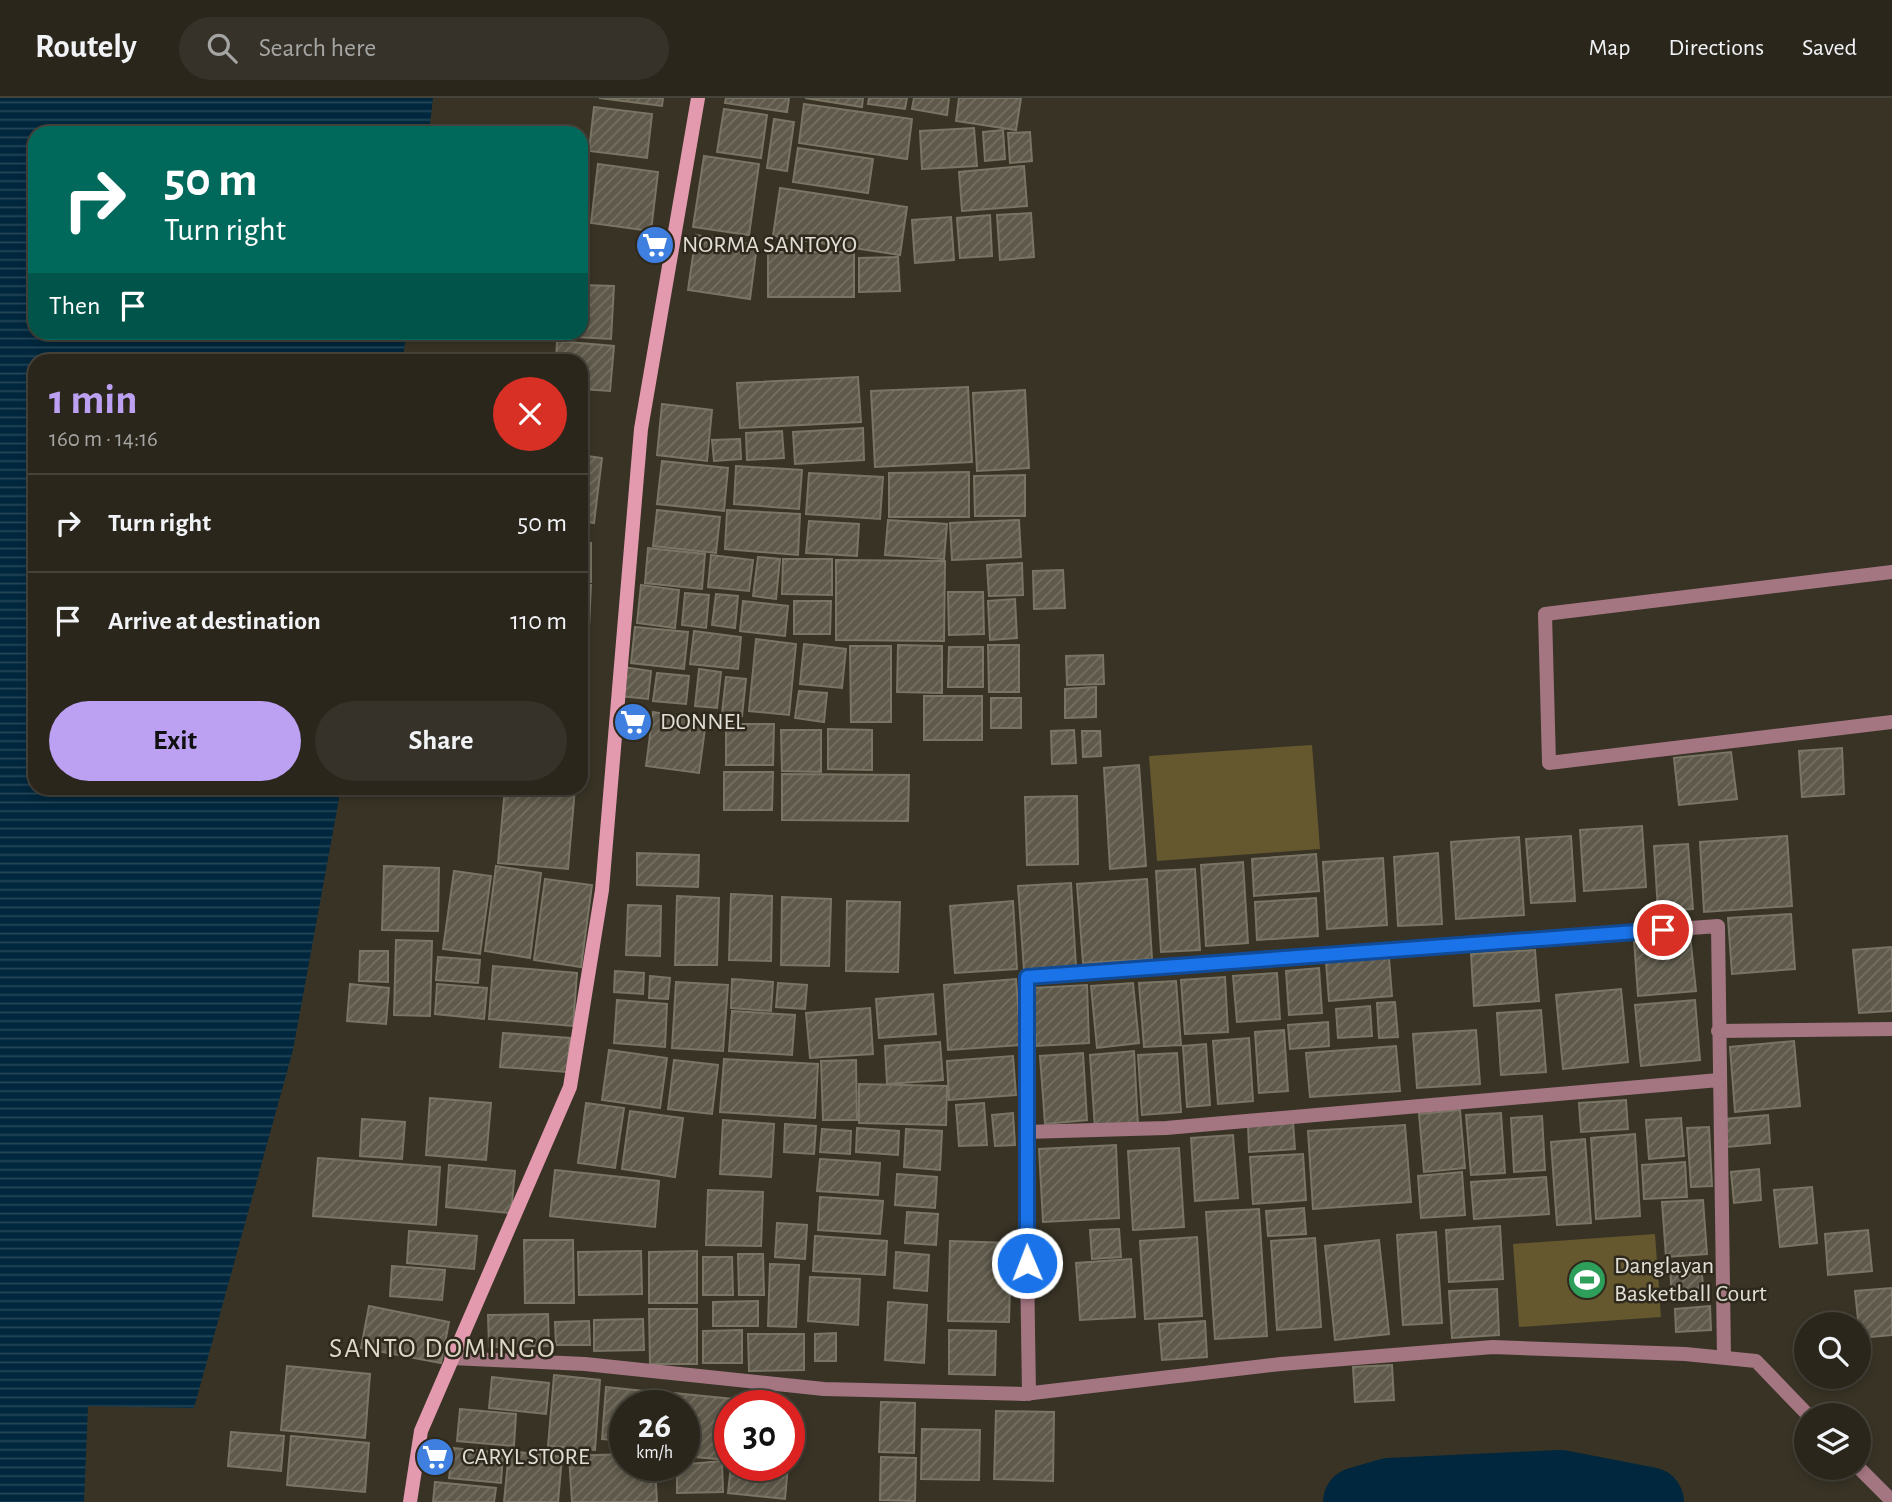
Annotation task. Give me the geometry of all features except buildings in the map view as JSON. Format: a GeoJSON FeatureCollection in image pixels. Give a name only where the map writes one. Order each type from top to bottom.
{"type":"FeatureCollection","features":[{"type":"Feature","properties":{"kind":"street"},"geometry":{"type":"LineString","coordinates":[[410,1502],[421,1431],[451,1358],[508,1235],[569,1087],[602,890],[641,429],[698,98]]}},
{"type":"Feature","properties":{"kind":"street"},"geometry":{"type":"LineString","coordinates":[[1892,572],[1545,614],[1549,763],[1892,722]]}},
{"type":"Feature","properties":{"kind":"street"},"geometry":{"type":"LineString","coordinates":[[1029,1394],[1025,1132],[1027,977],[1718,926],[1724,1358]]}},
{"type":"Feature","properties":{"kind":"street"},"geometry":{"type":"LineString","coordinates":[[1718,1031],[1892,1029]]}},
{"type":"Feature","properties":{"kind":"street"},"geometry":{"type":"LineString","coordinates":[[1025,1132],[1166,1128],[1719,1080]]}},
{"type":"Feature","properties":{"kind":"street"},"geometry":{"type":"LineString","coordinates":[[451,1358],[585,1364],[824,1390],[1029,1394],[1282,1364],[1493,1348],[1685,1354],[1756,1361],[1796,1403]]}},
{"type":"Feature","properties":{"kind":"street"},"geometry":{"type":"LineString","coordinates":[[1871,1479],[1892,1501]]}},
{"type":"Feature","properties":{"kind":"shaded area"},"geometry":{"type":"Polygon","coordinates":[[[1312,745],[1320,849],[1157,861],[1149,756],[1312,745]]]}},
{"type":"Feature","properties":{"kind":"shaded area","name":"Danglayan Basketball Court"},"geometry":{"type":"Polygon","coordinates":[[[1655,1234],[1661,1317],[1519,1327],[1513,1244],[1655,1234]]]}},
{"type":"Feature","properties":{"kind":"water"},"geometry":{"type":"Polygon","coordinates":[[[0,98],[433,98],[430,126],[28,126],[28,340],[405,340],[404,354],[28,354],[28,795],[340,795],[293,1050],[194,1408],[88,1406],[84,1502],[0,1502],[0,98]]]}},
{"type":"Feature","properties":{"kind":"waterway"},"geometry":{"type":"LineString","coordinates":[[1358,1502],[1389,1493],[1561,1485],[1649,1502]]}},
{"type":"Feature","properties":{"kind":"place","name":"NORMA SANTOYO"},"geometry":{"type":"Point","coordinates":[655,245]}},
{"type":"Feature","properties":{"kind":"place","name":"DONNEL"},"geometry":{"type":"Point","coordinates":[633,722]}},
{"type":"Feature","properties":{"kind":"place","name":"Danglayan Basketball Court"},"geometry":{"type":"Point","coordinates":[1587,1280]}},
{"type":"Feature","properties":{"kind":"place","name":"CARYL STORE"},"geometry":{"type":"Point","coordinates":[435,1457]}},
{"type":"Feature","properties":{"kind":"district","name":"SANTO DOMINGO"},"geometry":{"type":"Point","coordinates":[443,1349]}},
{"type":"Feature","properties":{"kind":"route"},"geometry":{"type":"LineString","coordinates":[[1027,1263],[1027,977],[1663,930]]}}]}
